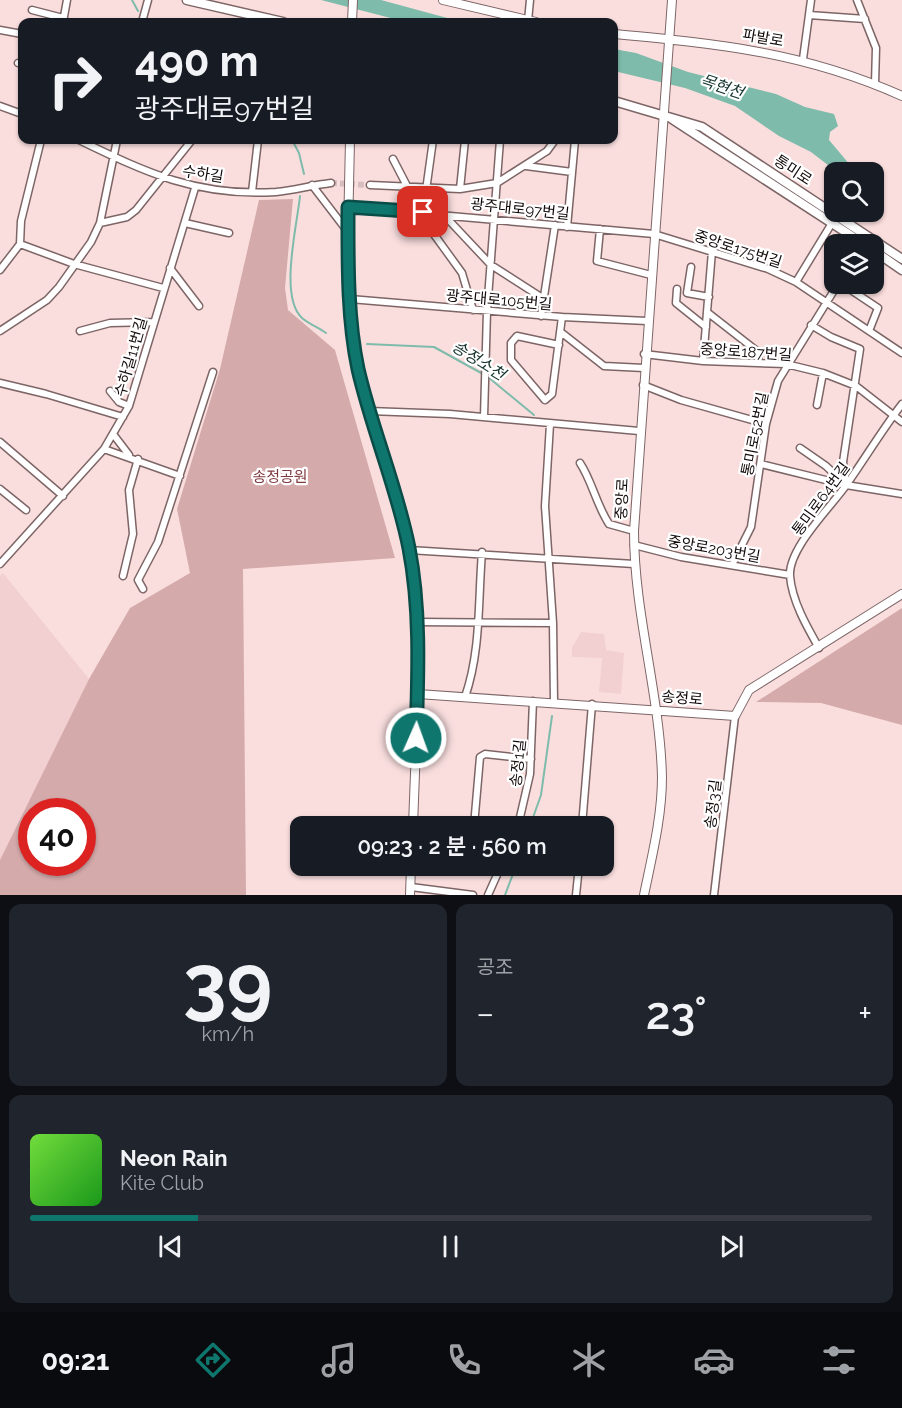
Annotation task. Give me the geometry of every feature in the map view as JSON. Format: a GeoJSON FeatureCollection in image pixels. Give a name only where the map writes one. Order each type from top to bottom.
{"type":"FeatureCollection","features":[{"type":"Feature","properties":{"kind":"main road"},"geometry":{"type":"LineString","coordinates":[[187,0],[256,18]]}},
{"type":"Feature","properties":{"kind":"main road","name":"통미로"},"geometry":{"type":"LineString","coordinates":[[618,102],[702,127],[902,259]]}},
{"type":"Feature","properties":{"kind":"main road","name":"통미로"},"geometry":{"type":"LineString","coordinates":[[664,114],[693,135],[849,234]]}},
{"type":"Feature","properties":{"kind":"main road"},"geometry":{"type":"LineString","coordinates":[[884,258],[902,270]]}},
{"type":"Feature","properties":{"kind":"street"},"geometry":{"type":"LineString","coordinates":[[64,18],[67,0]]}},
{"type":"Feature","properties":{"kind":"street"},"geometry":{"type":"LineString","coordinates":[[143,18],[148,0]]}},
{"type":"Feature","properties":{"kind":"street"},"geometry":{"type":"LineString","coordinates":[[352,18],[353,0]]}},
{"type":"Feature","properties":{"kind":"street"},"geometry":{"type":"LineString","coordinates":[[443,0],[516,18]]}},
{"type":"Feature","properties":{"kind":"street"},"geometry":{"type":"LineString","coordinates":[[530,0],[532,18]]}},
{"type":"Feature","properties":{"kind":"street"},"geometry":{"type":"LineString","coordinates":[[669,41],[672,0]]}},
{"type":"Feature","properties":{"kind":"street"},"geometry":{"type":"LineString","coordinates":[[803,60],[811,0]]}},
{"type":"Feature","properties":{"kind":"street"},"geometry":{"type":"LineString","coordinates":[[857,0],[876,48],[875,84]]}},
{"type":"Feature","properties":{"kind":"street"},"geometry":{"type":"LineString","coordinates":[[32,10],[55,18]]}},
{"type":"Feature","properties":{"kind":"street"},"geometry":{"type":"LineString","coordinates":[[809,15],[865,19]]}},
{"type":"Feature","properties":{"kind":"street"},"geometry":{"type":"LineString","coordinates":[[0,30],[18,33]]}},
{"type":"Feature","properties":{"kind":"street","name":"파발로"},"geometry":{"type":"LineString","coordinates":[[618,35],[803,60],[875,84],[902,96]]}},
{"type":"Feature","properties":{"kind":"street","name":"중앙로"},"geometry":{"type":"LineString","coordinates":[[644,895],[661,803],[662,776],[656,709],[634,564],[634,531],[644,354],[669,41]]}},
{"type":"Feature","properties":{"kind":"street"},"geometry":{"type":"LineString","coordinates":[[0,106],[18,113]]}},
{"type":"Feature","properties":{"kind":"street"},"geometry":{"type":"LineString","coordinates":[[0,270],[20,244],[21,221],[40,144]]}},
{"type":"Feature","properties":{"kind":"street","name":"수하길"},"geometry":{"type":"LineString","coordinates":[[88,144],[159,177],[195,188],[279,192],[331,183]]}},
{"type":"Feature","properties":{"kind":"street"},"geometry":{"type":"LineString","coordinates":[[0,331],[47,300],[60,287],[91,242],[100,223],[116,144]]}},
{"type":"Feature","properties":{"kind":"street"},"geometry":{"type":"LineString","coordinates":[[100,223],[127,217],[149,196],[159,177],[181,156],[189,144]]}},
{"type":"Feature","properties":{"kind":"street"},"geometry":{"type":"LineString","coordinates":[[252,192],[258,144]]}},
{"type":"Feature","properties":{"kind":"street"},"geometry":{"type":"LineString","coordinates":[[350,144],[348,232],[350,299],[357,359],[369,411],[393,484],[409,550],[417,622],[418,694],[413,816]]}},
{"type":"Feature","properties":{"kind":"street"},"geometry":{"type":"LineString","coordinates":[[423,212],[432,144]]}},
{"type":"Feature","properties":{"kind":"street"},"geometry":{"type":"LineString","coordinates":[[460,189],[465,144]]}},
{"type":"Feature","properties":{"kind":"street"},"geometry":{"type":"LineString","coordinates":[[484,417],[487,311],[500,144]]}},
{"type":"Feature","properties":{"kind":"street"},"geometry":{"type":"LineString","coordinates":[[370,185],[460,189],[497,183],[548,151],[552,144]]}},
{"type":"Feature","properties":{"kind":"street"},"geometry":{"type":"LineString","coordinates":[[567,226],[575,144]]}},
{"type":"Feature","properties":{"kind":"street"},"geometry":{"type":"LineString","coordinates":[[393,159],[407,186]]}},
{"type":"Feature","properties":{"kind":"street"},"geometry":{"type":"LineString","coordinates":[[526,166],[572,172]]}},
{"type":"Feature","properties":{"kind":"street"},"geometry":{"type":"LineString","coordinates":[[312,185],[348,232]]}},
{"type":"Feature","properties":{"kind":"street","name":"수하길11번길"},"geometry":{"type":"LineString","coordinates":[[0,564],[104,449],[129,406],[195,188]]}},
{"type":"Feature","properties":{"kind":"street","name":"광주대로97번길"},"geometry":{"type":"LineString","coordinates":[[348,207],[442,213],[654,234]]}},
{"type":"Feature","properties":{"kind":"street"},"geometry":{"type":"LineString","coordinates":[[442,213],[491,265],[544,299]]}},
{"type":"Feature","properties":{"kind":"street"},"geometry":{"type":"LineString","coordinates":[[185,223],[229,233]]}},
{"type":"Feature","properties":{"kind":"street"},"geometry":{"type":"LineString","coordinates":[[796,282],[832,223]]}},
{"type":"Feature","properties":{"kind":"street"},"geometry":{"type":"LineString","coordinates":[[541,316],[555,225]]}},
{"type":"Feature","properties":{"kind":"street"},"geometry":{"type":"LineString","coordinates":[[600,229],[597,261],[651,275]]}},
{"type":"Feature","properties":{"kind":"street"},"geometry":{"type":"LineString","coordinates":[[433,233],[462,273],[472,310]]}},
{"type":"Feature","properties":{"kind":"street","name":"중앙로175번길"},"geometry":{"type":"LineString","coordinates":[[654,234],[768,269],[796,282],[902,353]]}},
{"type":"Feature","properties":{"kind":"street"},"geometry":{"type":"LineString","coordinates":[[20,244],[74,264],[163,288]]}},
{"type":"Feature","properties":{"kind":"street"},"geometry":{"type":"LineString","coordinates":[[703,361],[712,251]]}},
{"type":"Feature","properties":{"kind":"street"},"geometry":{"type":"LineString","coordinates":[[691,267],[687,293],[709,297]]}},
{"type":"Feature","properties":{"kind":"street"},"geometry":{"type":"LineString","coordinates":[[170,268],[199,306]]}},
{"type":"Feature","properties":{"kind":"street"},"geometry":{"type":"LineString","coordinates":[[677,289],[676,303],[706,327]]}},
{"type":"Feature","properties":{"kind":"street","name":"통미로52번길"},"geometry":{"type":"LineString","coordinates":[[732,564],[751,526],[766,424],[778,381],[786,364],[832,294]]}},
{"type":"Feature","properties":{"kind":"street"},"geometry":{"type":"LineString","coordinates":[[856,294],[878,308],[869,331]]}},
{"type":"Feature","properties":{"kind":"street","name":"광주대로105번길"},"geometry":{"type":"LineString","coordinates":[[350,299],[541,316],[647,321]]}},
{"type":"Feature","properties":{"kind":"street"},"geometry":{"type":"LineString","coordinates":[[707,312],[757,351],[759,363]]}},
{"type":"Feature","properties":{"kind":"street"},"geometry":{"type":"LineString","coordinates":[[560,345],[517,336],[511,343],[511,360],[545,400],[552,394],[562,333],[562,317]]}},
{"type":"Feature","properties":{"kind":"street"},"geometry":{"type":"LineString","coordinates":[[80,331],[110,322],[153,322]]}},
{"type":"Feature","properties":{"kind":"street"},"geometry":{"type":"LineString","coordinates":[[811,325],[831,337],[860,349],[855,365],[856,386],[843,462],[846,486]]}},
{"type":"Feature","properties":{"kind":"street"},"geometry":{"type":"LineString","coordinates":[[562,333],[604,366],[644,368]]}},
{"type":"Feature","properties":{"kind":"street","name":"중앙로187번길"},"geometry":{"type":"LineString","coordinates":[[644,354],[703,361],[786,364],[856,386],[902,422]]}},
{"type":"Feature","properties":{"kind":"street"},"geometry":{"type":"LineString","coordinates":[[143,589],[138,580],[158,542],[213,372]]}},
{"type":"Feature","properties":{"kind":"street"},"geometry":{"type":"LineString","coordinates":[[818,405],[823,374]]}},
{"type":"Feature","properties":{"kind":"street"},"geometry":{"type":"LineString","coordinates":[[0,384],[46,394],[123,417]]}},
{"type":"Feature","properties":{"kind":"street"},"geometry":{"type":"LineString","coordinates":[[643,385],[681,400],[766,424]]}},
{"type":"Feature","properties":{"kind":"street"},"geometry":{"type":"LineString","coordinates":[[110,392],[119,402],[129,406]]}},
{"type":"Feature","properties":{"kind":"street","name":"통미로64번길"},"geometry":{"type":"LineString","coordinates":[[790,575],[806,537],[846,486],[902,404]]}},
{"type":"Feature","properties":{"kind":"street"},"geometry":{"type":"LineString","coordinates":[[369,411],[484,417],[639,431]]}},
{"type":"Feature","properties":{"kind":"street"},"geometry":{"type":"LineString","coordinates":[[550,424],[545,506],[553,622],[554,702]]}},
{"type":"Feature","properties":{"kind":"street"},"geometry":{"type":"LineString","coordinates":[[113,434],[130,456]]}},
{"type":"Feature","properties":{"kind":"street"},"geometry":{"type":"LineString","coordinates":[[0,442],[63,496]]}},
{"type":"Feature","properties":{"kind":"street"},"geometry":{"type":"LineString","coordinates":[[800,448],[826,466],[846,486]]}},
{"type":"Feature","properties":{"kind":"street"},"geometry":{"type":"LineString","coordinates":[[104,449],[130,456],[180,476]]}},
{"type":"Feature","properties":{"kind":"street"},"geometry":{"type":"LineString","coordinates":[[123,576],[133,534],[129,490],[138,459]]}},
{"type":"Feature","properties":{"kind":"street"},"geometry":{"type":"LineString","coordinates":[[579,463],[587,473],[597,505],[609,524],[634,531]]}},
{"type":"Feature","properties":{"kind":"street"},"geometry":{"type":"LineString","coordinates":[[761,464],[846,486],[902,495]]}},
{"type":"Feature","properties":{"kind":"street"},"geometry":{"type":"LineString","coordinates":[[0,489],[26,510]]}},
{"type":"Feature","properties":{"kind":"street","name":"중앙로203번길"},"geometry":{"type":"LineString","coordinates":[[634,546],[681,557],[790,575]]}},
{"type":"Feature","properties":{"kind":"street"},"geometry":{"type":"LineString","coordinates":[[409,550],[482,552],[634,564]]}},
{"type":"Feature","properties":{"kind":"street"},"geometry":{"type":"LineString","coordinates":[[465,697],[475,669],[482,552]]}},
{"type":"Feature","properties":{"kind":"street"},"geometry":{"type":"LineString","coordinates":[[790,575],[803,620],[819,648]]}},
{"type":"Feature","properties":{"kind":"street"},"geometry":{"type":"LineString","coordinates":[[735,716],[749,690],[902,594]]}},
{"type":"Feature","properties":{"kind":"street"},"geometry":{"type":"LineString","coordinates":[[417,622],[553,622]]}},
{"type":"Feature","properties":{"kind":"street","name":"송정로"},"geometry":{"type":"LineString","coordinates":[[418,694],[592,704],[735,716]]}},
{"type":"Feature","properties":{"kind":"street","name":"송정1길"},"geometry":{"type":"LineString","coordinates":[[521,816],[528,790],[533,701]]}},
{"type":"Feature","properties":{"kind":"street"},"geometry":{"type":"LineString","coordinates":[[583,816],[592,704]]}},
{"type":"Feature","properties":{"kind":"street","name":"송정3길"},"geometry":{"type":"LineString","coordinates":[[714,895],[735,716]]}},
{"type":"Feature","properties":{"kind":"street"},"geometry":{"type":"LineString","coordinates":[[475,816],[480,757],[485,754],[531,759]]}},
{"type":"Feature","properties":{"kind":"street"},"geometry":{"type":"LineString","coordinates":[[411,876],[410,891],[473,895]]}},
{"type":"Feature","properties":{"kind":"street"},"geometry":{"type":"LineString","coordinates":[[488,895],[497,876]]}},
{"type":"Feature","properties":{"kind":"street"},"geometry":{"type":"LineString","coordinates":[[576,895],[578,876]]}},
{"type":"Feature","properties":{"kind":"shaded area"},"geometry":{"type":"Polygon","coordinates":[[[3,573],[89,679],[30,798],[18,798],[18,823],[0,860],[0,576],[3,573]]]}},
{"type":"Feature","properties":{"kind":"shaded area"},"geometry":{"type":"Polygon","coordinates":[[[581,632],[604,634],[606,650],[624,653],[621,694],[599,692],[602,658],[572,657],[572,648],[581,632]]]}},
{"type":"Feature","properties":{"kind":"green space","name":"송정공원"},"geometry":{"type":"Polygon","coordinates":[[[293,199],[285,288],[288,310],[335,350],[395,558],[243,569],[246,895],[0,895],[0,860],[18,823],[18,876],[96,876],[96,798],[30,798],[89,679],[130,608],[190,573],[177,509],[220,369],[259,200],[293,199]]]}},
{"type":"Feature","properties":{"kind":"green space"},"geometry":{"type":"Polygon","coordinates":[[[902,608],[902,725],[821,703],[756,702],[902,608]]]}},
{"type":"Feature","properties":{"kind":"water"},"geometry":{"type":"Polygon","coordinates":[[[321,0],[381,0],[447,18],[391,18],[321,0]]]}},
{"type":"Feature","properties":{"kind":"water","name":"목현천"},"geometry":{"type":"Polygon","coordinates":[[[618,50],[636,53],[688,72],[776,94],[805,107],[834,114],[838,126],[830,132],[829,140],[848,162],[824,162],[811,152],[779,136],[735,106],[685,88],[618,72],[618,50]]]}},
{"type":"Feature","properties":{"kind":"waterway","name":"송정소천"},"geometry":{"type":"LineString","coordinates":[[132,0],[138,11]]}},
{"type":"Feature","properties":{"kind":"waterway","name":"송정소천"},"geometry":{"type":"LineString","coordinates":[[294,144],[304,174]]}},
{"type":"Feature","properties":{"kind":"waterway","name":"송정소천"},"geometry":{"type":"LineString","coordinates":[[300,196],[291,260],[292,294],[295,308],[302,318],[326,333]]}},
{"type":"Feature","properties":{"kind":"waterway","name":"송정소천"},"geometry":{"type":"LineString","coordinates":[[367,344],[434,347],[483,374]]}},
{"type":"Feature","properties":{"kind":"waterway","name":"송정소천"},"geometry":{"type":"LineString","coordinates":[[488,377],[534,415]]}},
{"type":"Feature","properties":{"kind":"waterway","name":"송정소천"},"geometry":{"type":"LineString","coordinates":[[534,816],[541,795],[552,716]]}},
{"type":"Feature","properties":{"kind":"waterway","name":"송정소천"},"geometry":{"type":"LineString","coordinates":[[505,895],[512,876]]}},
{"type":"Feature","properties":{"kind":"tunnel"},"geometry":{"type":"LineString","coordinates":[[331,183],[370,185]]}},
{"type":"Feature","properties":{"kind":"route"},"geometry":{"type":"LineString","coordinates":[[416,738],[418,694],[414,582],[402,517],[358,368],[352,332],[348,207],[423,212]]}}]}
